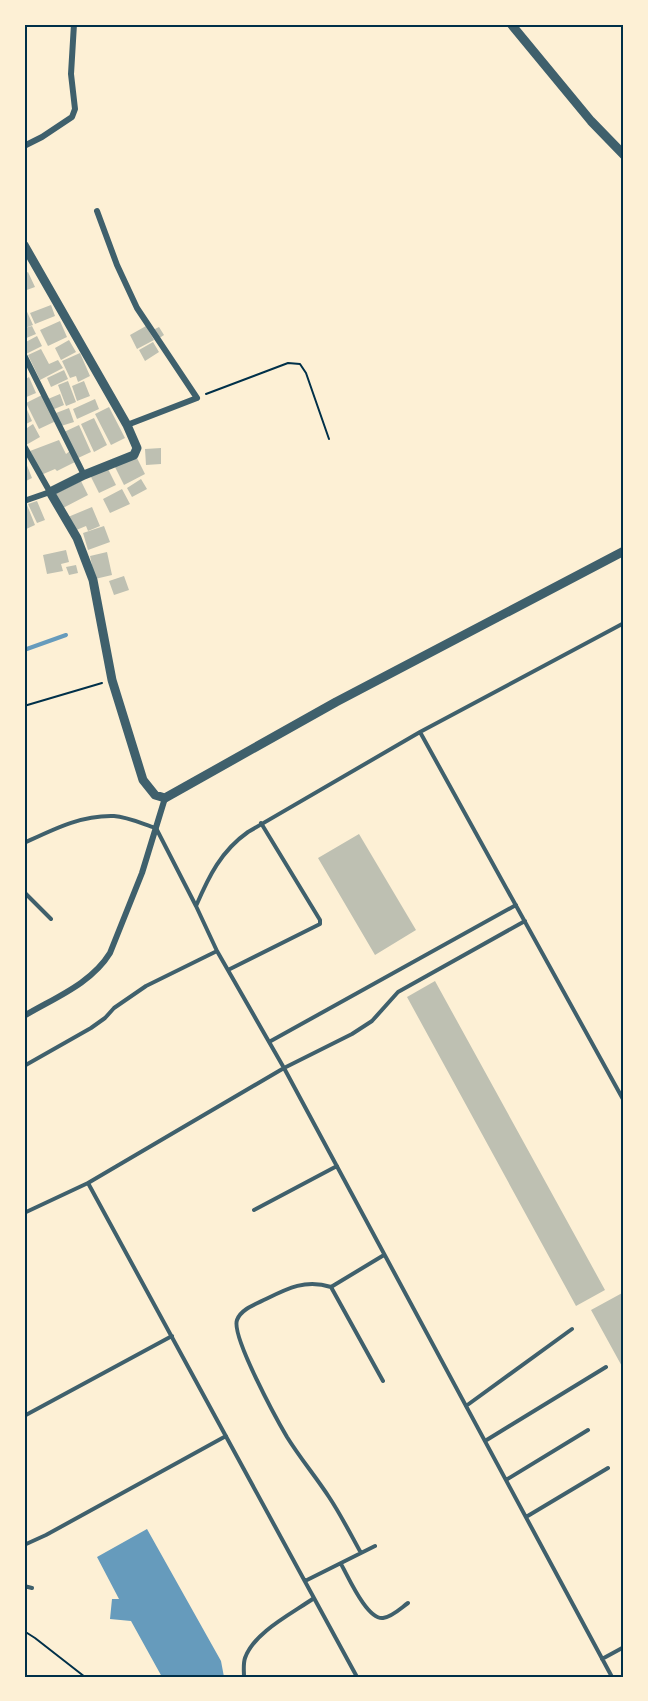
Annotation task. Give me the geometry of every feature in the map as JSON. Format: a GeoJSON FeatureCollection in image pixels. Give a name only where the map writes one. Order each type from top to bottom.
{"type":"FeatureCollection","features":[{"type":"Feature","properties":{"kind":"street"},"geometry":{"type":"LineString","coordinates":[[24,146],[72,117],[75,109],[71,74],[74,24]]}},
{"type":"Feature","properties":{"kind":"street"},"geometry":{"type":"LineString","coordinates":[[511,24],[591,121],[624,154]]}},
{"type":"Feature","properties":{"kind":"street"},"geometry":{"type":"LineString","coordinates":[[97,211],[117,265],[137,308],[197,398],[127,425]]}},
{"type":"Feature","properties":{"kind":"street"},"geometry":{"type":"LineString","coordinates":[[24,245],[127,425],[137,448],[134,454],[50,492],[24,501]]}},
{"type":"Feature","properties":{"kind":"street"},"geometry":{"type":"LineString","coordinates":[[24,355],[84,475]]}},
{"type":"Feature","properties":{"kind":"street"},"geometry":{"type":"LineString","coordinates":[[24,446],[77,538],[98,598],[112,680],[143,780],[155,795],[165,798]]}},
{"type":"Feature","properties":{"kind":"street"},"geometry":{"type":"LineString","coordinates":[[24,1016],[83,982],[103,966],[142,873],[165,798],[336,702],[624,551]]}},
{"type":"Feature","properties":{"kind":"lane"},"geometry":{"type":"LineString","coordinates":[[196,906],[213,868],[225,852],[234,842],[261,823],[420,732],[624,623]]}},
{"type":"Feature","properties":{"kind":"lane"},"geometry":{"type":"LineString","coordinates":[[420,732],[624,1101]]}},
{"type":"Feature","properties":{"kind":"lane"},"geometry":{"type":"LineString","coordinates":[[24,843],[66,823],[86,818],[116,816],[156,828],[216,951],[284,1068],[612,1677]]}},
{"type":"Feature","properties":{"kind":"lane"},"geometry":{"type":"LineString","coordinates":[[228,970],[320,924],[320,920],[261,823]]}},
{"type":"Feature","properties":{"kind":"lane"},"geometry":{"type":"LineString","coordinates":[[24,892],[51,919]]}},
{"type":"Feature","properties":{"kind":"lane"},"geometry":{"type":"LineString","coordinates":[[269,1042],[516,905]]}},
{"type":"Feature","properties":{"kind":"lane"},"geometry":{"type":"LineString","coordinates":[[24,1213],[88,1183],[284,1068],[352,1034],[372,1021],[398,993],[525,921]]}},
{"type":"Feature","properties":{"kind":"lane"},"geometry":{"type":"LineString","coordinates":[[24,1066],[91,1028],[114,1008],[146,986],[216,951]]}},
{"type":"Feature","properties":{"kind":"lane"},"geometry":{"type":"LineString","coordinates":[[254,1210],[337,1166]]}},
{"type":"Feature","properties":{"kind":"lane"},"geometry":{"type":"LineString","coordinates":[[88,1183],[357,1677]]}},
{"type":"Feature","properties":{"kind":"lane"},"geometry":{"type":"LineString","coordinates":[[331,1287],[384,1254]]}},
{"type":"Feature","properties":{"kind":"lane"},"geometry":{"type":"LineString","coordinates":[[361,1553],[330,1498],[287,1437],[264,1394],[237,1332],[237,1321],[245,1310],[278,1293],[303,1284],[317,1283],[331,1287],[383,1381]]}},
{"type":"Feature","properties":{"kind":"lane"},"geometry":{"type":"LineString","coordinates":[[466,1406],[572,1329]]}},
{"type":"Feature","properties":{"kind":"lane"},"geometry":{"type":"LineString","coordinates":[[25,1414],[172,1336]]}},
{"type":"Feature","properties":{"kind":"lane"},"geometry":{"type":"LineString","coordinates":[[485,1441],[606,1367]]}},
{"type":"Feature","properties":{"kind":"lane"},"geometry":{"type":"LineString","coordinates":[[506,1480],[588,1430]]}},
{"type":"Feature","properties":{"kind":"lane"},"geometry":{"type":"LineString","coordinates":[[24,1545],[226,1436]]}},
{"type":"Feature","properties":{"kind":"lane"},"geometry":{"type":"LineString","coordinates":[[526,1517],[608,1468]]}},
{"type":"Feature","properties":{"kind":"lane"},"geometry":{"type":"LineString","coordinates":[[305,1581],[375,1546]]}},
{"type":"Feature","properties":{"kind":"lane"},"geometry":{"type":"LineString","coordinates":[[341,1563],[371,1614],[380,1619],[408,1604]]}},
{"type":"Feature","properties":{"kind":"lane"},"geometry":{"type":"LineString","coordinates":[[24,1586],[32,1588]]}},
{"type":"Feature","properties":{"kind":"lane"},"geometry":{"type":"LineString","coordinates":[[244,1677],[245,1657],[254,1642],[275,1624],[314,1598]]}},
{"type":"Feature","properties":{"kind":"lane"},"geometry":{"type":"LineString","coordinates":[[602,1659],[624,1647]]}},
{"type":"Feature","properties":{"kind":"path"},"geometry":{"type":"LineString","coordinates":[[197,398],[288,363],[300,364],[306,373],[328,439]]}},
{"type":"Feature","properties":{"kind":"path"},"geometry":{"type":"LineString","coordinates":[[24,706],[112,680]]}},
{"type":"Feature","properties":{"kind":"path"},"geometry":{"type":"LineString","coordinates":[[24,1631],[85,1677]]}},
{"type":"Feature","properties":{"kind":"water"},"geometry":{"type":"Polygon","coordinates":[[[147,1529],[221,1661],[224,1677],[162,1677],[131,1621],[110,1619],[112,1599],[119,1599],[97,1557],[147,1529]]]}},
{"type":"Feature","properties":{"kind":"building"},"geometry":{"type":"Polygon","coordinates":[[[28,272],[35,287],[24,291],[24,274],[28,272]]]}},
{"type":"Feature","properties":{"kind":"building"},"geometry":{"type":"Polygon","coordinates":[[[24,305],[33,325],[25,328],[32,326],[36,334],[24,339],[24,305]]]}},
{"type":"Feature","properties":{"kind":"building"},"geometry":{"type":"Polygon","coordinates":[[[51,305],[55,316],[35,324],[30,313],[51,305]]]}},
{"type":"Feature","properties":{"kind":"building"},"geometry":{"type":"Polygon","coordinates":[[[60,321],[67,337],[48,346],[40,330],[60,321]]]}},
{"type":"Feature","properties":{"kind":"building"},"geometry":{"type":"Polygon","coordinates":[[[146,326],[154,340],[137,349],[130,335],[146,326]]]}},
{"type":"Feature","properties":{"kind":"building"},"geometry":{"type":"Polygon","coordinates":[[[159,327],[164,335],[158,339],[153,330],[159,327]]]}},
{"type":"Feature","properties":{"kind":"building"},"geometry":{"type":"Polygon","coordinates":[[[37,336],[42,346],[26,354],[24,343],[37,336]]]}},
{"type":"Feature","properties":{"kind":"building"},"geometry":{"type":"Polygon","coordinates":[[[69,340],[76,352],[61,360],[55,348],[69,340]]]}},
{"type":"Feature","properties":{"kind":"building"},"geometry":{"type":"Polygon","coordinates":[[[153,342],[159,352],[145,361],[139,350],[153,342]]]}},
{"type":"Feature","properties":{"kind":"building"},"geometry":{"type":"Polygon","coordinates":[[[41,349],[49,364],[58,360],[63,368],[40,380],[28,355],[41,349]]]}},
{"type":"Feature","properties":{"kind":"building"},"geometry":{"type":"Polygon","coordinates":[[[80,353],[90,376],[78,382],[76,376],[70,378],[62,361],[80,353]]]}},
{"type":"Feature","properties":{"kind":"building"},"geometry":{"type":"Polygon","coordinates":[[[64,370],[68,379],[51,387],[47,378],[64,370]]]}},
{"type":"Feature","properties":{"kind":"building"},"geometry":{"type":"Polygon","coordinates":[[[29,377],[36,393],[24,398],[24,380],[29,377]]]}},
{"type":"Feature","properties":{"kind":"building"},"geometry":{"type":"Polygon","coordinates":[[[68,381],[76,402],[66,406],[58,385],[68,381]]]}},
{"type":"Feature","properties":{"kind":"building"},"geometry":{"type":"Polygon","coordinates":[[[84,381],[90,396],[77,401],[72,386],[84,381]]]}},
{"type":"Feature","properties":{"kind":"building"},"geometry":{"type":"Polygon","coordinates":[[[60,394],[64,405],[52,410],[48,399],[60,394]]]}},
{"type":"Feature","properties":{"kind":"building"},"geometry":{"type":"Polygon","coordinates":[[[42,395],[56,421],[39,429],[26,403],[42,395]]]}},
{"type":"Feature","properties":{"kind":"building"},"geometry":{"type":"Polygon","coordinates":[[[95,399],[99,409],[77,419],[73,409],[95,399]]]}},
{"type":"Feature","properties":{"kind":"building"},"geometry":{"type":"Polygon","coordinates":[[[24,403],[32,421],[24,425],[24,403]]]}},
{"type":"Feature","properties":{"kind":"building"},"geometry":{"type":"Polygon","coordinates":[[[109,407],[125,438],[111,445],[95,414],[109,407]]]}},
{"type":"Feature","properties":{"kind":"building"},"geometry":{"type":"Polygon","coordinates":[[[69,408],[74,422],[61,426],[56,413],[69,408]]]}},
{"type":"Feature","properties":{"kind":"building"},"geometry":{"type":"Polygon","coordinates":[[[94,418],[107,445],[94,452],[81,424],[94,418]]]}},
{"type":"Feature","properties":{"kind":"building"},"geometry":{"type":"Polygon","coordinates":[[[33,424],[40,437],[26,445],[24,430],[33,424]]]}},
{"type":"Feature","properties":{"kind":"building"},"geometry":{"type":"Polygon","coordinates":[[[79,425],[91,452],[76,459],[64,432],[79,425]]]}},
{"type":"Feature","properties":{"kind":"building"},"geometry":{"type":"Polygon","coordinates":[[[59,440],[66,454],[70,451],[75,462],[57,471],[55,469],[41,475],[30,451],[59,440]]]}},
{"type":"Feature","properties":{"kind":"building"},"geometry":{"type":"Polygon","coordinates":[[[161,448],[161,464],[146,465],[145,449],[161,448]]]}},
{"type":"Feature","properties":{"kind":"building"},"geometry":{"type":"Polygon","coordinates":[[[136,456],[145,474],[124,485],[115,467],[136,456]]]}},
{"type":"Feature","properties":{"kind":"building"},"geometry":{"type":"Polygon","coordinates":[[[24,458],[32,478],[24,482],[24,458]]]}},
{"type":"Feature","properties":{"kind":"building"},"geometry":{"type":"Polygon","coordinates":[[[107,467],[116,485],[99,493],[90,475],[107,467]]]}},
{"type":"Feature","properties":{"kind":"building"},"geometry":{"type":"Polygon","coordinates":[[[141,479],[147,489],[132,497],[127,488],[141,479]]]}},
{"type":"Feature","properties":{"kind":"building"},"geometry":{"type":"Polygon","coordinates":[[[81,481],[88,495],[63,508],[55,494],[81,481]]]}},
{"type":"Feature","properties":{"kind":"building"},"geometry":{"type":"Polygon","coordinates":[[[122,489],[130,504],[110,513],[103,499],[122,489]]]}},
{"type":"Feature","properties":{"kind":"building"},"geometry":{"type":"Polygon","coordinates":[[[37,501],[45,520],[37,523],[28,504],[37,501]]]}},
{"type":"Feature","properties":{"kind":"building"},"geometry":{"type":"Polygon","coordinates":[[[27,505],[35,525],[24,530],[24,506],[27,505]]]}},
{"type":"Feature","properties":{"kind":"building"},"geometry":{"type":"Polygon","coordinates":[[[92,507],[100,526],[88,531],[86,526],[74,531],[68,517],[92,507]]]}},
{"type":"Feature","properties":{"kind":"building"},"geometry":{"type":"Polygon","coordinates":[[[104,526],[110,542],[88,550],[83,533],[104,526]]]}},
{"type":"Feature","properties":{"kind":"building"},"geometry":{"type":"Polygon","coordinates":[[[66,550],[69,562],[61,564],[63,571],[47,574],[43,555],[66,550]]]}},
{"type":"Feature","properties":{"kind":"building"},"geometry":{"type":"Polygon","coordinates":[[[107,552],[112,575],[95,579],[90,556],[107,552]]]}},
{"type":"Feature","properties":{"kind":"building"},"geometry":{"type":"Polygon","coordinates":[[[76,565],[78,573],[69,575],[66,567],[76,565]]]}},
{"type":"Feature","properties":{"kind":"building"},"geometry":{"type":"Polygon","coordinates":[[[124,576],[129,590],[114,595],[109,581],[124,576]]]}},
{"type":"Feature","properties":{"kind":"building"},"geometry":{"type":"Polygon","coordinates":[[[359,834],[416,930],[375,955],[318,858],[359,834]]]}},
{"type":"Feature","properties":{"kind":"building"},"geometry":{"type":"Polygon","coordinates":[[[435,981],[605,1290],[576,1306],[407,997],[435,981]]]}},
{"type":"Feature","properties":{"kind":"building"},"geometry":{"type":"Polygon","coordinates":[[[624,1292],[624,1370],[591,1310],[624,1292]]]}},
{"type":"Feature","properties":{"kind":"waterway"},"geometry":{"type":"LineString","coordinates":[[24,650],[66,635]]}}]}
